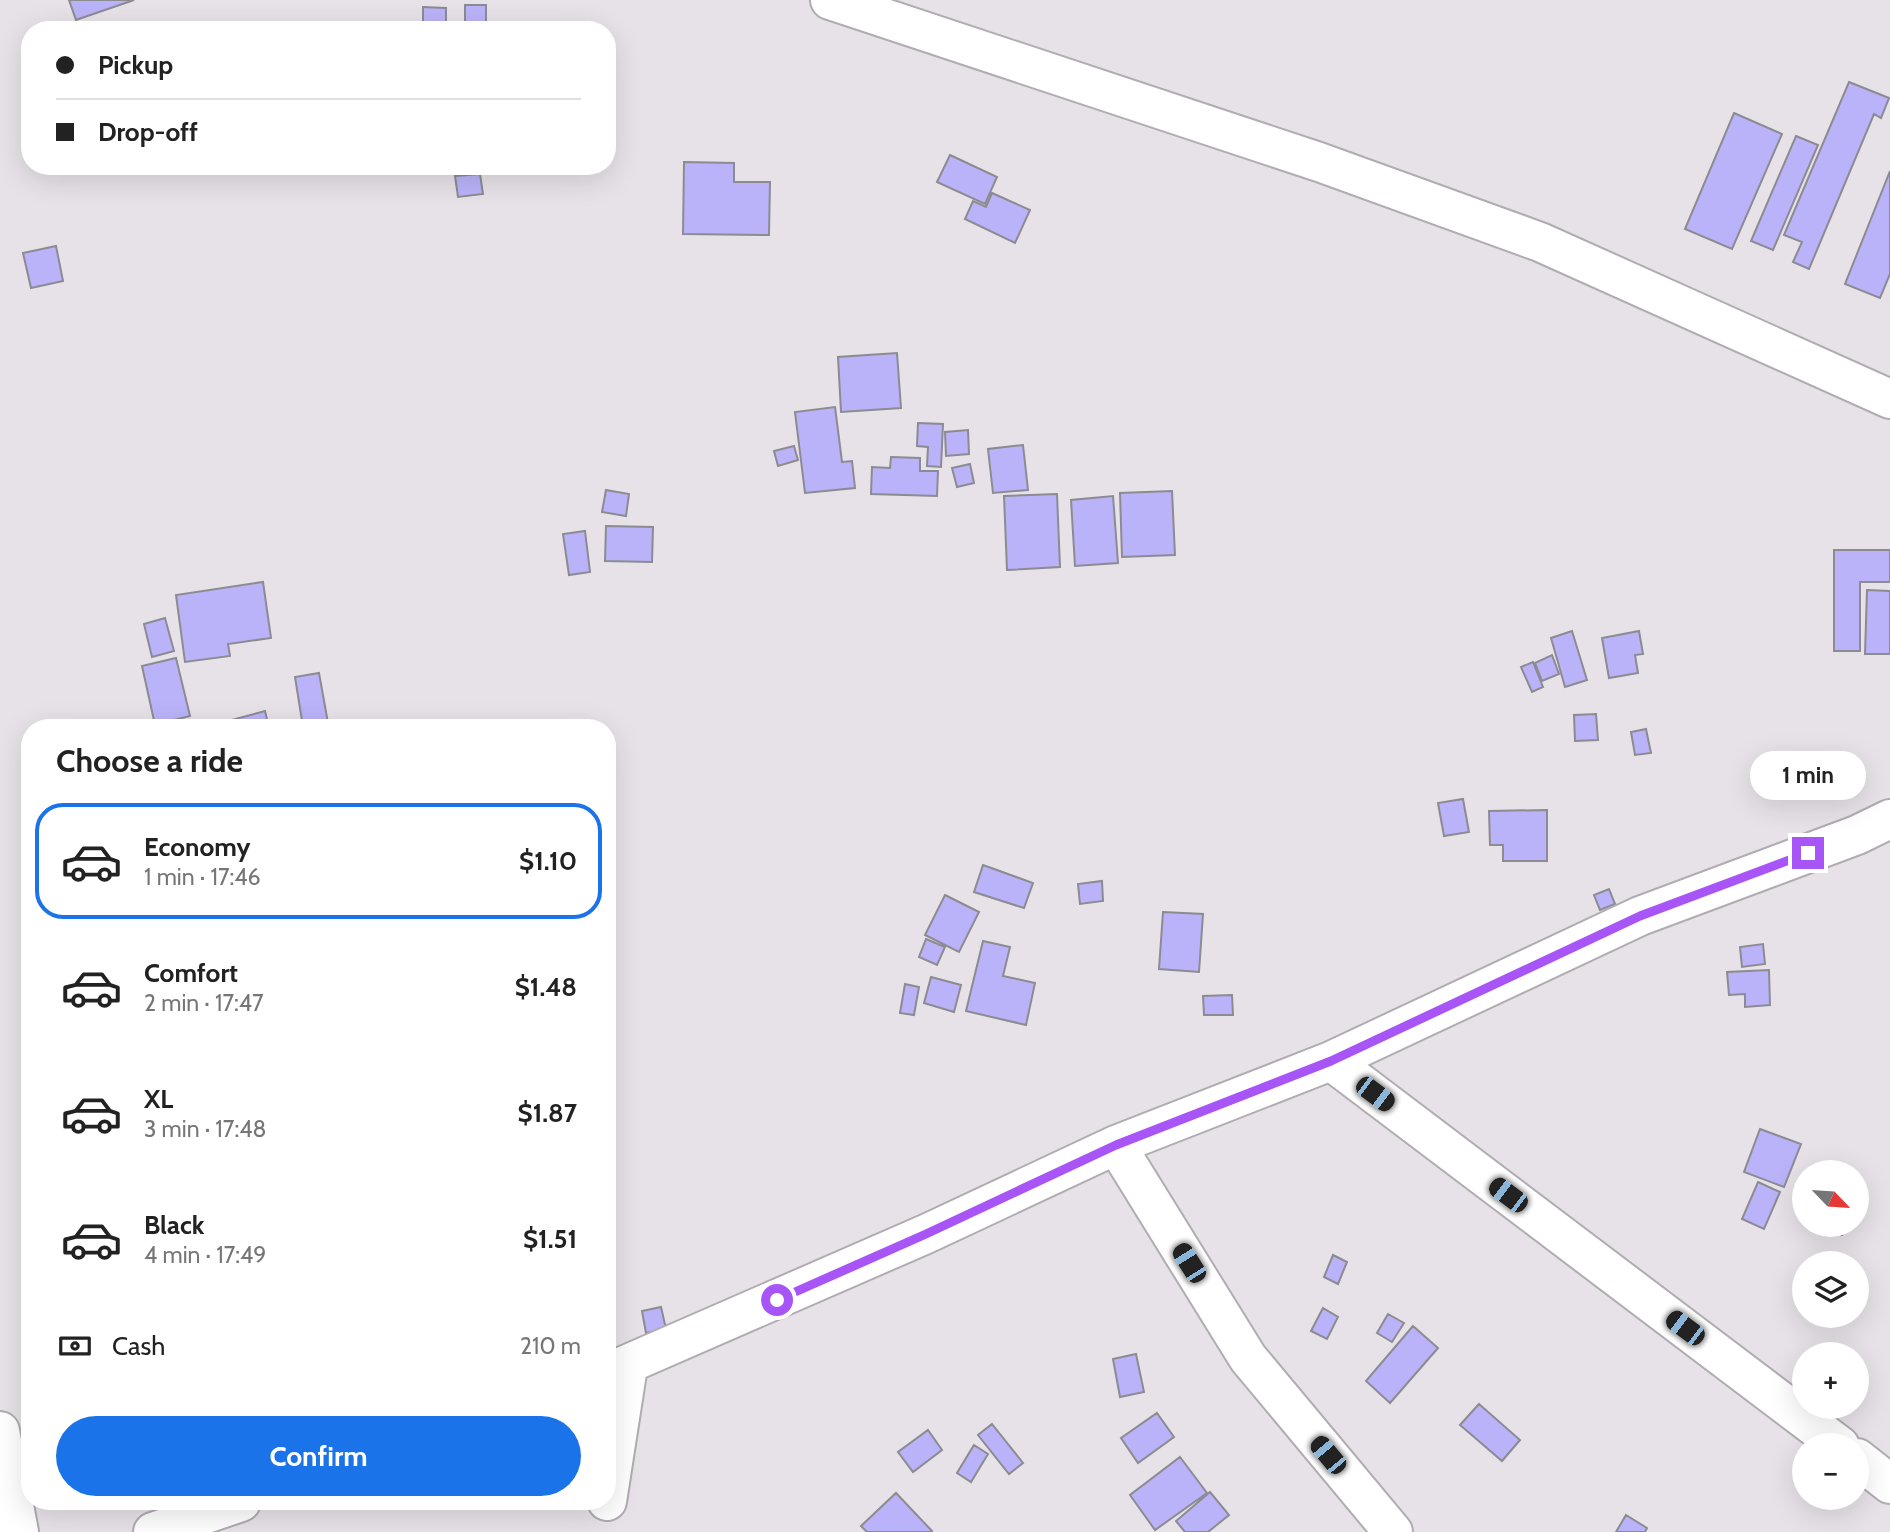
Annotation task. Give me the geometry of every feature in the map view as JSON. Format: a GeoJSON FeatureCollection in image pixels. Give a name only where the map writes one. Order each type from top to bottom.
{"type":"FeatureCollection","features":[{"type":"Feature","properties":{"kind":"street"},"geometry":{"type":"LineString","coordinates":[[830,0],[1319,162],[1540,242],[1890,398]]}},
{"type":"Feature","properties":{"kind":"street"},"geometry":{"type":"LineString","coordinates":[[616,1393],[618,1369],[926,1234],[1116,1145],[1331,1061],[1640,916],[1857,835],[1890,819]]}},
{"type":"Feature","properties":{"kind":"street"},"geometry":{"type":"LineString","coordinates":[[1331,1061],[1823,1433]]}},
{"type":"Feature","properties":{"kind":"street"},"geometry":{"type":"LineString","coordinates":[[1116,1145],[1248,1358],[1392,1532]]}},
{"type":"Feature","properties":{"kind":"street"},"geometry":{"type":"LineString","coordinates":[[0,1431],[19,1532]]}},
{"type":"Feature","properties":{"kind":"street"},"geometry":{"type":"LineString","coordinates":[[1869,1467],[1890,1483]]}},
{"type":"Feature","properties":{"kind":"street"},"geometry":{"type":"LineString","coordinates":[[153,1532],[218,1510]]}},
{"type":"Feature","properties":{"kind":"street"},"geometry":{"type":"LineString","coordinates":[[602,1532],[606,1510]]}},
{"type":"Feature","properties":{"kind":"building"},"geometry":{"type":"Polygon","coordinates":[[[69,0],[134,0],[76,20],[69,0]]]}},
{"type":"Feature","properties":{"kind":"building"},"geometry":{"type":"Polygon","coordinates":[[[465,5],[486,5],[486,21],[465,21],[465,5]]]}},
{"type":"Feature","properties":{"kind":"building"},"geometry":{"type":"Polygon","coordinates":[[[423,7],[446,8],[446,21],[423,21],[423,7]]]}},
{"type":"Feature","properties":{"kind":"building"},"geometry":{"type":"Polygon","coordinates":[[[1849,82],[1889,98],[1881,118],[1874,114],[1809,269],[1793,262],[1802,242],[1784,235],[1849,82]]]}},
{"type":"Feature","properties":{"kind":"building"},"geometry":{"type":"Polygon","coordinates":[[[1734,113],[1782,134],[1732,249],[1685,229],[1734,113]]]}},
{"type":"Feature","properties":{"kind":"building"},"geometry":{"type":"Polygon","coordinates":[[[1796,136],[1818,145],[1773,250],[1751,241],[1796,136]]]}},
{"type":"Feature","properties":{"kind":"building"},"geometry":{"type":"Polygon","coordinates":[[[950,155],[997,177],[985,204],[937,182],[950,155]]]}},
{"type":"Feature","properties":{"kind":"building"},"geometry":{"type":"Polygon","coordinates":[[[684,162],[734,163],[734,182],[770,182],[769,235],[683,234],[684,162]]]}},
{"type":"Feature","properties":{"kind":"building"},"geometry":{"type":"Polygon","coordinates":[[[1890,171],[1890,274],[1880,298],[1845,284],[1890,171]]]}},
{"type":"Feature","properties":{"kind":"building"},"geometry":{"type":"Polygon","coordinates":[[[480,175],[483,194],[458,197],[455,176],[480,175]]]}},
{"type":"Feature","properties":{"kind":"building"},"geometry":{"type":"Polygon","coordinates":[[[992,193],[1030,210],[1015,243],[965,219],[973,201],[986,207],[992,193]]]}},
{"type":"Feature","properties":{"kind":"building"},"geometry":{"type":"Polygon","coordinates":[[[56,246],[63,281],[31,288],[23,253],[56,246]]]}},
{"type":"Feature","properties":{"kind":"building"},"geometry":{"type":"Polygon","coordinates":[[[897,353],[901,408],[841,412],[838,357],[897,353]]]}},
{"type":"Feature","properties":{"kind":"building"},"geometry":{"type":"Polygon","coordinates":[[[835,407],[842,462],[852,461],[855,488],[805,493],[795,412],[835,407]]]}},
{"type":"Feature","properties":{"kind":"building"},"geometry":{"type":"Polygon","coordinates":[[[918,423],[943,424],[941,467],[927,466],[928,447],[917,446],[918,423]]]}},
{"type":"Feature","properties":{"kind":"building"},"geometry":{"type":"Polygon","coordinates":[[[968,430],[969,454],[946,456],[945,432],[968,430]]]}},
{"type":"Feature","properties":{"kind":"building"},"geometry":{"type":"Polygon","coordinates":[[[1023,445],[1028,490],[993,493],[988,449],[1023,445]]]}},
{"type":"Feature","properties":{"kind":"building"},"geometry":{"type":"Polygon","coordinates":[[[794,446],[798,460],[778,466],[774,451],[794,446]]]}},
{"type":"Feature","properties":{"kind":"building"},"geometry":{"type":"Polygon","coordinates":[[[891,457],[920,458],[920,471],[938,471],[937,496],[871,494],[872,467],[890,468],[891,457]]]}},
{"type":"Feature","properties":{"kind":"building"},"geometry":{"type":"Polygon","coordinates":[[[970,464],[974,483],[957,487],[952,468],[970,464]]]}},
{"type":"Feature","properties":{"kind":"building"},"geometry":{"type":"Polygon","coordinates":[[[606,490],[629,494],[626,516],[602,512],[606,490]]]}},
{"type":"Feature","properties":{"kind":"building"},"geometry":{"type":"Polygon","coordinates":[[[1172,491],[1175,555],[1122,557],[1120,493],[1172,491]]]}},
{"type":"Feature","properties":{"kind":"building"},"geometry":{"type":"Polygon","coordinates":[[[1057,494],[1060,567],[1007,570],[1004,496],[1057,494]]]}},
{"type":"Feature","properties":{"kind":"building"},"geometry":{"type":"Polygon","coordinates":[[[1113,496],[1118,563],[1075,566],[1071,500],[1113,496]]]}},
{"type":"Feature","properties":{"kind":"building"},"geometry":{"type":"Polygon","coordinates":[[[606,526],[653,527],[652,562],[605,561],[606,526]]]}},
{"type":"Feature","properties":{"kind":"building"},"geometry":{"type":"Polygon","coordinates":[[[585,531],[590,572],[569,575],[563,534],[585,531]]]}},
{"type":"Feature","properties":{"kind":"building"},"geometry":{"type":"Polygon","coordinates":[[[1834,550],[1890,550],[1890,582],[1860,582],[1860,651],[1834,651],[1834,550]]]}},
{"type":"Feature","properties":{"kind":"building"},"geometry":{"type":"Polygon","coordinates":[[[263,582],[271,638],[228,644],[230,656],[185,662],[176,595],[263,582]]]}},
{"type":"Feature","properties":{"kind":"building"},"geometry":{"type":"Polygon","coordinates":[[[1867,590],[1890,591],[1890,654],[1865,654],[1867,590]]]}},
{"type":"Feature","properties":{"kind":"building"},"geometry":{"type":"Polygon","coordinates":[[[165,618],[174,651],[152,657],[144,624],[165,618]]]}},
{"type":"Feature","properties":{"kind":"building"},"geometry":{"type":"Polygon","coordinates":[[[1572,631],[1587,680],[1565,687],[1551,638],[1572,631]]]}},
{"type":"Feature","properties":{"kind":"building"},"geometry":{"type":"Polygon","coordinates":[[[1639,631],[1643,654],[1635,655],[1638,673],[1609,678],[1602,638],[1639,631]]]}},
{"type":"Feature","properties":{"kind":"building"},"geometry":{"type":"Polygon","coordinates":[[[1552,655],[1559,674],[1542,681],[1535,663],[1552,655]]]}},
{"type":"Feature","properties":{"kind":"building"},"geometry":{"type":"Polygon","coordinates":[[[176,658],[190,716],[154,719],[142,666],[176,658]]]}},
{"type":"Feature","properties":{"kind":"building"},"geometry":{"type":"Polygon","coordinates":[[[1533,662],[1543,687],[1532,692],[1521,667],[1533,662]]]}},
{"type":"Feature","properties":{"kind":"building"},"geometry":{"type":"Polygon","coordinates":[[[319,673],[327,719],[302,719],[295,677],[319,673]]]}},
{"type":"Feature","properties":{"kind":"building"},"geometry":{"type":"Polygon","coordinates":[[[265,711],[267,719],[235,719],[265,711]]]}},
{"type":"Feature","properties":{"kind":"building"},"geometry":{"type":"Polygon","coordinates":[[[1596,714],[1598,740],[1575,741],[1574,715],[1596,714]]]}},
{"type":"Feature","properties":{"kind":"building"},"geometry":{"type":"Polygon","coordinates":[[[1646,729],[1651,753],[1635,755],[1631,732],[1646,729]]]}},
{"type":"Feature","properties":{"kind":"building"},"geometry":{"type":"Polygon","coordinates":[[[1463,799],[1469,832],[1444,836],[1438,803],[1463,799]]]}},
{"type":"Feature","properties":{"kind":"building"},"geometry":{"type":"Polygon","coordinates":[[[1547,810],[1547,861],[1503,861],[1503,845],[1490,845],[1489,811],[1547,810]]]}},
{"type":"Feature","properties":{"kind":"building"},"geometry":{"type":"Polygon","coordinates":[[[983,865],[1033,883],[1024,908],[974,892],[983,865]]]}},
{"type":"Feature","properties":{"kind":"building"},"geometry":{"type":"Polygon","coordinates":[[[1102,881],[1103,901],[1080,904],[1078,884],[1102,881]]]}},
{"type":"Feature","properties":{"kind":"building"},"geometry":{"type":"Polygon","coordinates":[[[1609,889],[1615,904],[1600,910],[1594,895],[1609,889]]]}},
{"type":"Feature","properties":{"kind":"building"},"geometry":{"type":"Polygon","coordinates":[[[945,895],[979,912],[959,952],[925,935],[945,895]]]}},
{"type":"Feature","properties":{"kind":"building"},"geometry":{"type":"Polygon","coordinates":[[[1163,912],[1203,914],[1199,972],[1159,969],[1163,912]]]}},
{"type":"Feature","properties":{"kind":"building"},"geometry":{"type":"Polygon","coordinates":[[[926,939],[945,947],[937,965],[919,957],[926,939]]]}},
{"type":"Feature","properties":{"kind":"building"},"geometry":{"type":"Polygon","coordinates":[[[983,941],[1010,947],[1003,976],[1035,983],[1026,1025],[966,1011],[983,941]]]}},
{"type":"Feature","properties":{"kind":"building"},"geometry":{"type":"Polygon","coordinates":[[[1763,944],[1765,964],[1742,967],[1740,947],[1763,944]]]}},
{"type":"Feature","properties":{"kind":"building"},"geometry":{"type":"Polygon","coordinates":[[[1769,970],[1770,1005],[1745,1007],[1745,994],[1729,995],[1727,972],[1769,970]]]}},
{"type":"Feature","properties":{"kind":"building"},"geometry":{"type":"Polygon","coordinates":[[[931,977],[961,985],[954,1012],[924,1003],[931,977]]]}},
{"type":"Feature","properties":{"kind":"building"},"geometry":{"type":"Polygon","coordinates":[[[905,984],[919,987],[914,1015],[900,1013],[905,984]]]}},
{"type":"Feature","properties":{"kind":"building"},"geometry":{"type":"Polygon","coordinates":[[[1232,995],[1233,1015],[1204,1015],[1203,996],[1232,995]]]}},
{"type":"Feature","properties":{"kind":"building"},"geometry":{"type":"Polygon","coordinates":[[[1760,1129],[1801,1144],[1795,1160],[1792,1160],[1784,1187],[1744,1172],[1760,1129]]]}},
{"type":"Feature","properties":{"kind":"building"},"geometry":{"type":"Polygon","coordinates":[[[1758,1182],[1780,1192],[1764,1229],[1742,1219],[1758,1182]]]}},
{"type":"Feature","properties":{"kind":"building"},"geometry":{"type":"Polygon","coordinates":[[[1333,1255],[1347,1262],[1338,1284],[1324,1277],[1333,1255]]]}},
{"type":"Feature","properties":{"kind":"building"},"geometry":{"type":"Polygon","coordinates":[[[661,1307],[666,1329],[646,1333],[642,1311],[661,1307]]]}},
{"type":"Feature","properties":{"kind":"building"},"geometry":{"type":"Polygon","coordinates":[[[1323,1308],[1338,1317],[1327,1339],[1311,1331],[1323,1308]]]}},
{"type":"Feature","properties":{"kind":"building"},"geometry":{"type":"Polygon","coordinates":[[[1388,1314],[1404,1323],[1392,1342],[1377,1333],[1388,1314]]]}},
{"type":"Feature","properties":{"kind":"building"},"geometry":{"type":"Polygon","coordinates":[[[1413,1326],[1438,1348],[1390,1403],[1366,1381],[1413,1326]]]}},
{"type":"Feature","properties":{"kind":"building"},"geometry":{"type":"Polygon","coordinates":[[[1136,1354],[1144,1392],[1120,1397],[1113,1359],[1136,1354]]]}},
{"type":"Feature","properties":{"kind":"building"},"geometry":{"type":"Polygon","coordinates":[[[1479,1404],[1520,1440],[1502,1461],[1460,1425],[1479,1404]]]}},
{"type":"Feature","properties":{"kind":"building"},"geometry":{"type":"Polygon","coordinates":[[[1157,1413],[1174,1437],[1138,1463],[1121,1438],[1157,1413]]]}},
{"type":"Feature","properties":{"kind":"building"},"geometry":{"type":"Polygon","coordinates":[[[992,1424],[1023,1463],[1009,1474],[978,1435],[992,1424]]]}},
{"type":"Feature","properties":{"kind":"building"},"geometry":{"type":"Polygon","coordinates":[[[928,1430],[942,1450],[913,1472],[898,1452],[928,1430]]]}},
{"type":"Feature","properties":{"kind":"building"},"geometry":{"type":"Polygon","coordinates":[[[974,1445],[988,1454],[971,1482],[957,1473],[974,1445]]]}},
{"type":"Feature","properties":{"kind":"building"},"geometry":{"type":"Polygon","coordinates":[[[1180,1457],[1207,1493],[1155,1530],[1130,1495],[1180,1457]]]}},
{"type":"Feature","properties":{"kind":"building"},"geometry":{"type":"Polygon","coordinates":[[[1210,1492],[1229,1515],[1208,1532],[1185,1532],[1176,1521],[1210,1492]]]}},
{"type":"Feature","properties":{"kind":"building"},"geometry":{"type":"Polygon","coordinates":[[[896,1493],[932,1532],[867,1532],[861,1526],[896,1493]]]}},
{"type":"Feature","properties":{"kind":"building"},"geometry":{"type":"Polygon","coordinates":[[[1626,1515],[1647,1528],[1645,1532],[1616,1532],[1626,1515]]]}},
{"type":"Feature","properties":{"kind":"route"},"geometry":{"type":"LineString","coordinates":[[777,1300],[1116,1145],[1331,1061],[1640,916],[1808,853]]}}]}
